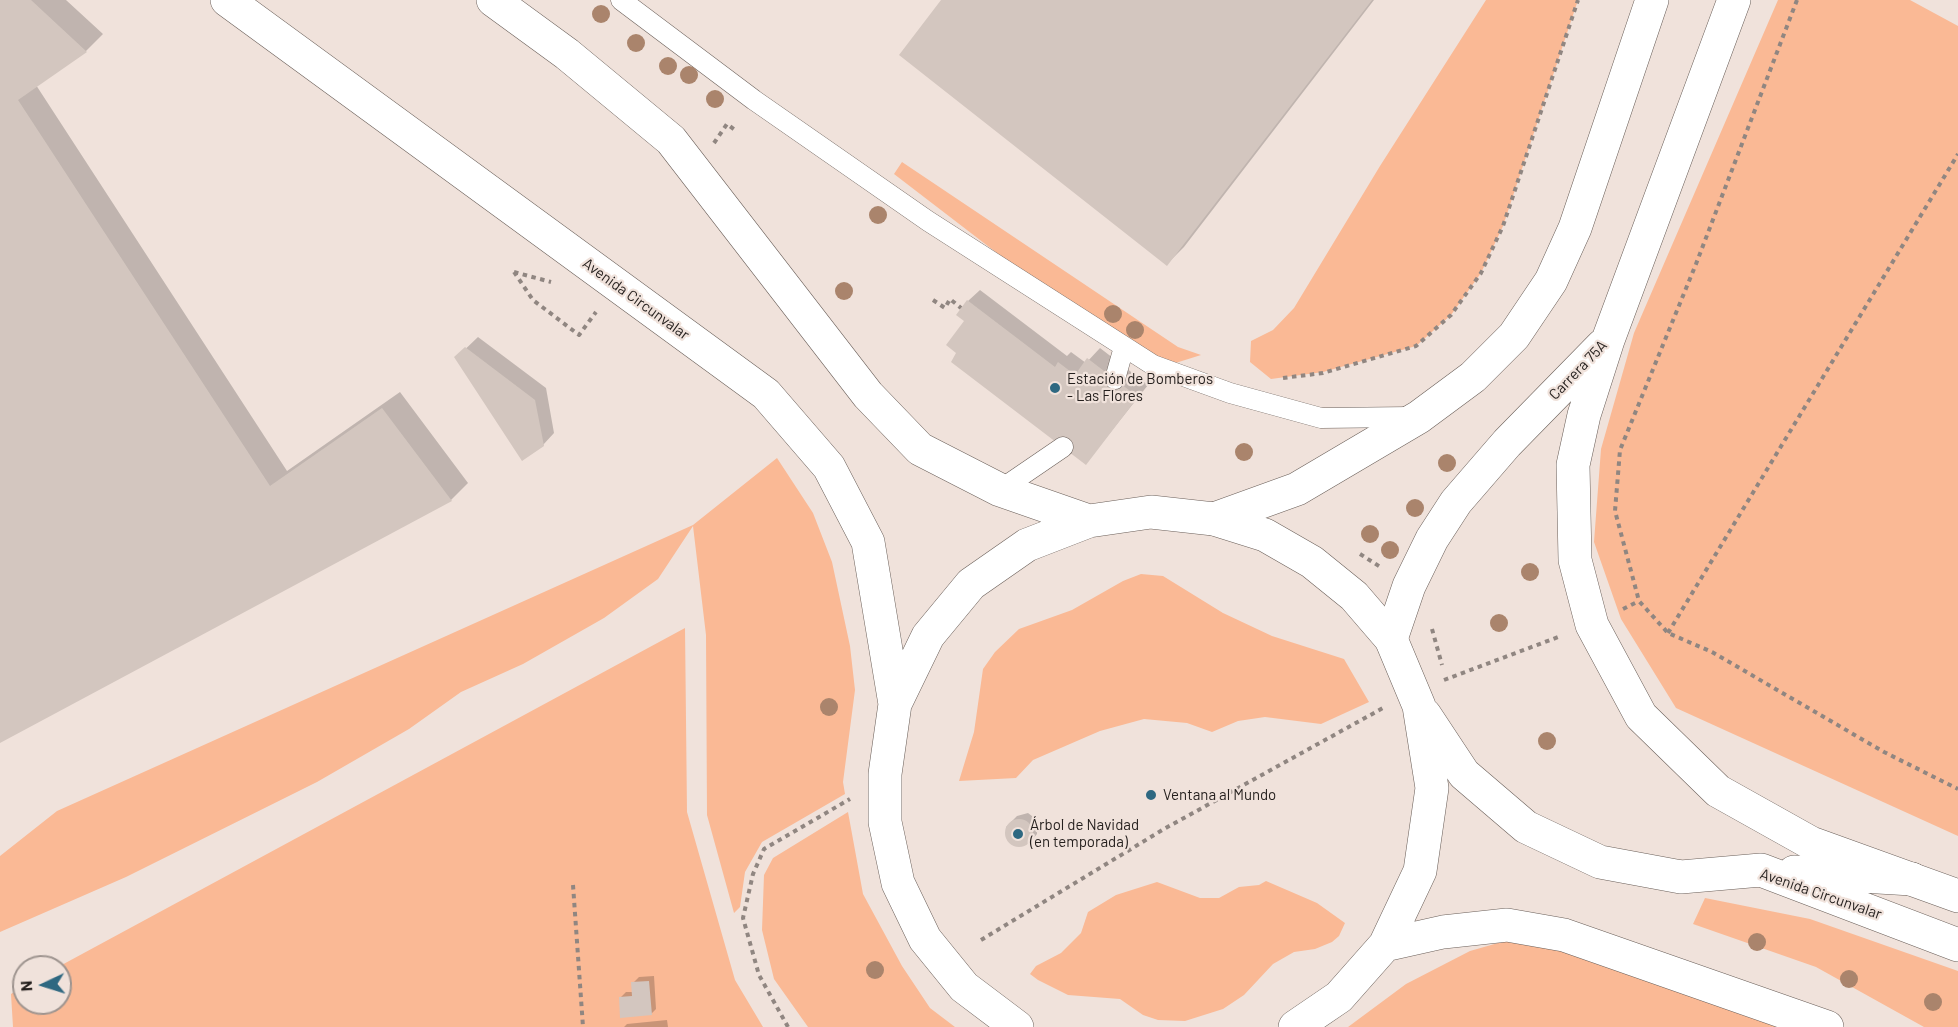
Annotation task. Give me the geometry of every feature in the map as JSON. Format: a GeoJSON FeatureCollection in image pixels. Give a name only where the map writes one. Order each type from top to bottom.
{"type":"FeatureCollection","features":[{"type":"Feature","properties":{"kind":"main road","name":"Avenida Circunvalar"},"geometry":{"type":"LineString","coordinates":[[227,0],[766,394],[829,466],[868,542],[895,704]]}},
{"type":"Feature","properties":{"kind":"main road"},"geometry":{"type":"LineString","coordinates":[[493,0],[567,54],[671,140],[868,395],[920,449],[1000,490],[1089,521]]}},
{"type":"Feature","properties":{"kind":"main road"},"geometry":{"type":"LineString","coordinates":[[1214,519],[1296,489],[1419,417],[1473,377],[1514,336],[1551,281],[1575,228],[1653,0]]}},
{"type":"Feature","properties":{"kind":"main road","name":"Carrera 75A"},"geometry":{"type":"LineString","coordinates":[[1391,639],[1409,586],[1432,539],[1456,502],[1507,443],[1608,340],[1734,0]]}},
{"type":"Feature","properties":{"kind":"main road"},"geometry":{"type":"LineString","coordinates":[[1608,340],[1584,415],[1573,465],[1575,560],[1592,625],[1641,717],[1718,792],[1811,843],[1958,896]]}},
{"type":"Feature","properties":{"kind":"main road"},"geometry":{"type":"LineString","coordinates":[[1017,1027],[964,987],[925,939],[898,883],[885,822],[885,774],[895,704],[928,636],[971,584],[1027,546],[1089,521],[1152,512],[1214,519],[1265,535],[1312,562],[1354,596],[1391,639],[1417,699],[1432,788],[1420,871],[1384,945],[1339,997],[1295,1027]]}},
{"type":"Feature","properties":{"kind":"main road","name":"Avenida Circunvalar"},"geometry":{"type":"LineString","coordinates":[[1417,699],[1464,774],[1526,827],[1600,862],[1681,877],[1761,870],[1958,945]]}},
{"type":"Feature","properties":{"kind":"main road"},"geometry":{"type":"LineString","coordinates":[[1761,870],[1912,879]]}},
{"type":"Feature","properties":{"kind":"main road"},"geometry":{"type":"LineString","coordinates":[[1384,945],[1443,932],[1508,925],[1564,935],[1827,1027]]}},
{"type":"Feature","properties":{"kind":"lane"},"geometry":{"type":"LineString","coordinates":[[621,0],[754,100],[928,221],[1153,365],[1230,393],[1321,418],[1419,417]]}},
{"type":"Feature","properties":{"kind":"lane"},"geometry":{"type":"LineString","coordinates":[[1115,379],[1124,347]]}},
{"type":"Feature","properties":{"kind":"lane"},"geometry":{"type":"LineString","coordinates":[[1000,490],[1063,447]]}},
{"type":"Feature","properties":{"kind":"path"},"geometry":{"type":"LineString","coordinates":[[1281,378],[1323,372],[1416,346],[1451,315],[1481,273],[1503,226],[1578,0]]}},
{"type":"Feature","properties":{"kind":"path"},"geometry":{"type":"LineString","coordinates":[[1797,0],[1696,264],[1620,450],[1615,511],[1640,601],[1668,633],[1712,652],[1884,752],[1958,789]]}},
{"type":"Feature","properties":{"kind":"path"},"geometry":{"type":"LineString","coordinates":[[714,144],[727,124],[735,130]]}},
{"type":"Feature","properties":{"kind":"path"},"geometry":{"type":"LineString","coordinates":[[1668,633],[1958,154]]}},
{"type":"Feature","properties":{"kind":"path"},"geometry":{"type":"LineString","coordinates":[[558,283],[514,272],[533,300],[579,335]]}},
{"type":"Feature","properties":{"kind":"path"},"geometry":{"type":"LineString","coordinates":[[933,300],[945,308],[950,299],[961,308]]}},
{"type":"Feature","properties":{"kind":"path"},"geometry":{"type":"LineString","coordinates":[[589,306],[607,318]]}},
{"type":"Feature","properties":{"kind":"path"},"geometry":{"type":"LineString","coordinates":[[981,940],[1164,829],[1417,699],[1592,625]]}},
{"type":"Feature","properties":{"kind":"path"},"geometry":{"type":"LineString","coordinates":[[788,1027],[759,975],[743,918],[753,874],[764,849],[850,800],[885,774]]}},
{"type":"Feature","properties":{"kind":"path"},"geometry":{"type":"LineString","coordinates":[[852,789],[850,800],[852,811]]}},
{"type":"Feature","properties":{"kind":"path"},"geometry":{"type":"LineString","coordinates":[[573,885],[584,1027]]}},
{"type":"Feature","properties":{"kind":"shaded area"},"geometry":{"type":"Polygon","coordinates":[[[1486,0],[1578,0],[1503,226],[1481,273],[1451,315],[1416,346],[1323,372],[1271,379],[1250,362],[1251,341],[1273,330],[1294,308],[1380,166],[1486,0]]]}},
{"type":"Feature","properties":{"kind":"shaded area"},"geometry":{"type":"Polygon","coordinates":[[[1778,0],[1910,0],[1958,26],[1958,836],[1676,708],[1621,619],[1594,542],[1601,449],[1634,333],[1778,0]]]}},
{"type":"Feature","properties":{"kind":"shaded area"},"geometry":{"type":"Polygon","coordinates":[[[902,162],[1178,347],[1201,355],[1166,366],[1010,263],[894,174],[902,162]]]}},
{"type":"Feature","properties":{"kind":"shaded area"},"geometry":{"type":"Polygon","coordinates":[[[777,458],[813,513],[832,562],[850,646],[855,690],[843,782],[845,794],[762,842],[745,872],[740,907],[734,913],[707,815],[706,635],[693,526],[658,579],[604,618],[523,664],[461,692],[409,729],[317,782],[126,877],[0,932],[0,856],[57,811],[693,525],[777,458]]]}},
{"type":"Feature","properties":{"kind":"shaded area"},"geometry":{"type":"Polygon","coordinates":[[[1141,574],[1163,576],[1223,613],[1272,636],[1344,659],[1369,702],[1321,724],[1265,717],[1238,721],[1212,732],[1187,723],[1144,719],[1100,731],[1033,760],[1016,778],[959,781],[974,732],[983,669],[995,652],[1019,629],[1072,610],[1123,581],[1141,574]]]}},
{"type":"Feature","properties":{"kind":"shaded area"},"geometry":{"type":"Polygon","coordinates":[[[685,628],[687,812],[735,980],[763,1027],[13,1027],[12,1015],[72,1015],[72,959],[685,628]]]}},
{"type":"Feature","properties":{"kind":"shaded area"},"geometry":{"type":"Polygon","coordinates":[[[848,812],[863,894],[902,966],[930,1008],[955,1027],[808,1027],[774,979],[762,930],[764,875],[773,858],[848,812]]]}},
{"type":"Feature","properties":{"kind":"shaded area"},"geometry":{"type":"Polygon","coordinates":[[[1266,881],[1317,903],[1345,923],[1339,936],[1332,942],[1315,949],[1294,952],[1273,964],[1244,995],[1223,1009],[1185,1021],[1158,1020],[1143,1015],[1120,999],[1068,995],[1030,974],[1036,966],[1061,953],[1081,933],[1088,912],[1116,895],[1157,882],[1200,898],[1219,898],[1239,887],[1259,885],[1266,881]]]}},
{"type":"Feature","properties":{"kind":"shaded area"},"geometry":{"type":"Polygon","coordinates":[[[1705,898],[1810,919],[1958,971],[1958,1027],[1924,1027],[1816,967],[1693,924],[1705,898]]]}},
{"type":"Feature","properties":{"kind":"shaded area"},"geometry":{"type":"Polygon","coordinates":[[[1505,941],[1557,948],[1779,1027],[1348,1027],[1406,984],[1470,951],[1505,941]]]}},
{"type":"Feature","properties":{"kind":"building"},"geometry":{"type":"Polygon","coordinates":[[[0,0],[31,0],[87,52],[18,100],[270,486],[382,408],[452,501],[0,743],[0,0]]]}},
{"type":"Feature","properties":{"kind":"building"},"geometry":{"type":"Polygon","coordinates":[[[941,0],[1372,0],[1167,266],[899,55],[941,0]]]}},
{"type":"Feature","properties":{"kind":"building","name":"Estación de Bomberos - Las Flores"},"geometry":{"type":"Polygon","coordinates":[[[967,300],[1055,367],[1058,362],[1075,375],[1087,358],[1138,397],[1086,465],[951,362],[956,353],[946,345],[964,321],[956,315],[967,300]]]}},
{"type":"Feature","properties":{"kind":"building"},"geometry":{"type":"Polygon","coordinates":[[[465,347],[535,400],[544,446],[522,461],[454,357],[465,347]]]}},
{"type":"Feature","properties":{"kind":"building"},"geometry":{"type":"Polygon","coordinates":[[[1019,819],[1029,823],[1033,833],[1029,843],[1019,847],[1009,843],[1005,833],[1009,823],[1019,819]]]}},
{"type":"Feature","properties":{"kind":"building"},"geometry":{"type":"Polygon","coordinates":[[[649,981],[652,1015],[620,1018],[619,997],[632,996],[631,982],[649,981]]]}},
{"type":"Feature","properties":{"kind":"place","name":"Estación de Bomberos - Las Flores"},"geometry":{"type":"Point","coordinates":[1055,388]}},
{"type":"Feature","properties":{"kind":"place","name":"Ventana al Mundo"},"geometry":{"type":"Point","coordinates":[1151,795]}},
{"type":"Feature","properties":{"kind":"place","name":"Árbol de Navidad (en temporada)"},"geometry":{"type":"Point","coordinates":[1018,834]}}]}
